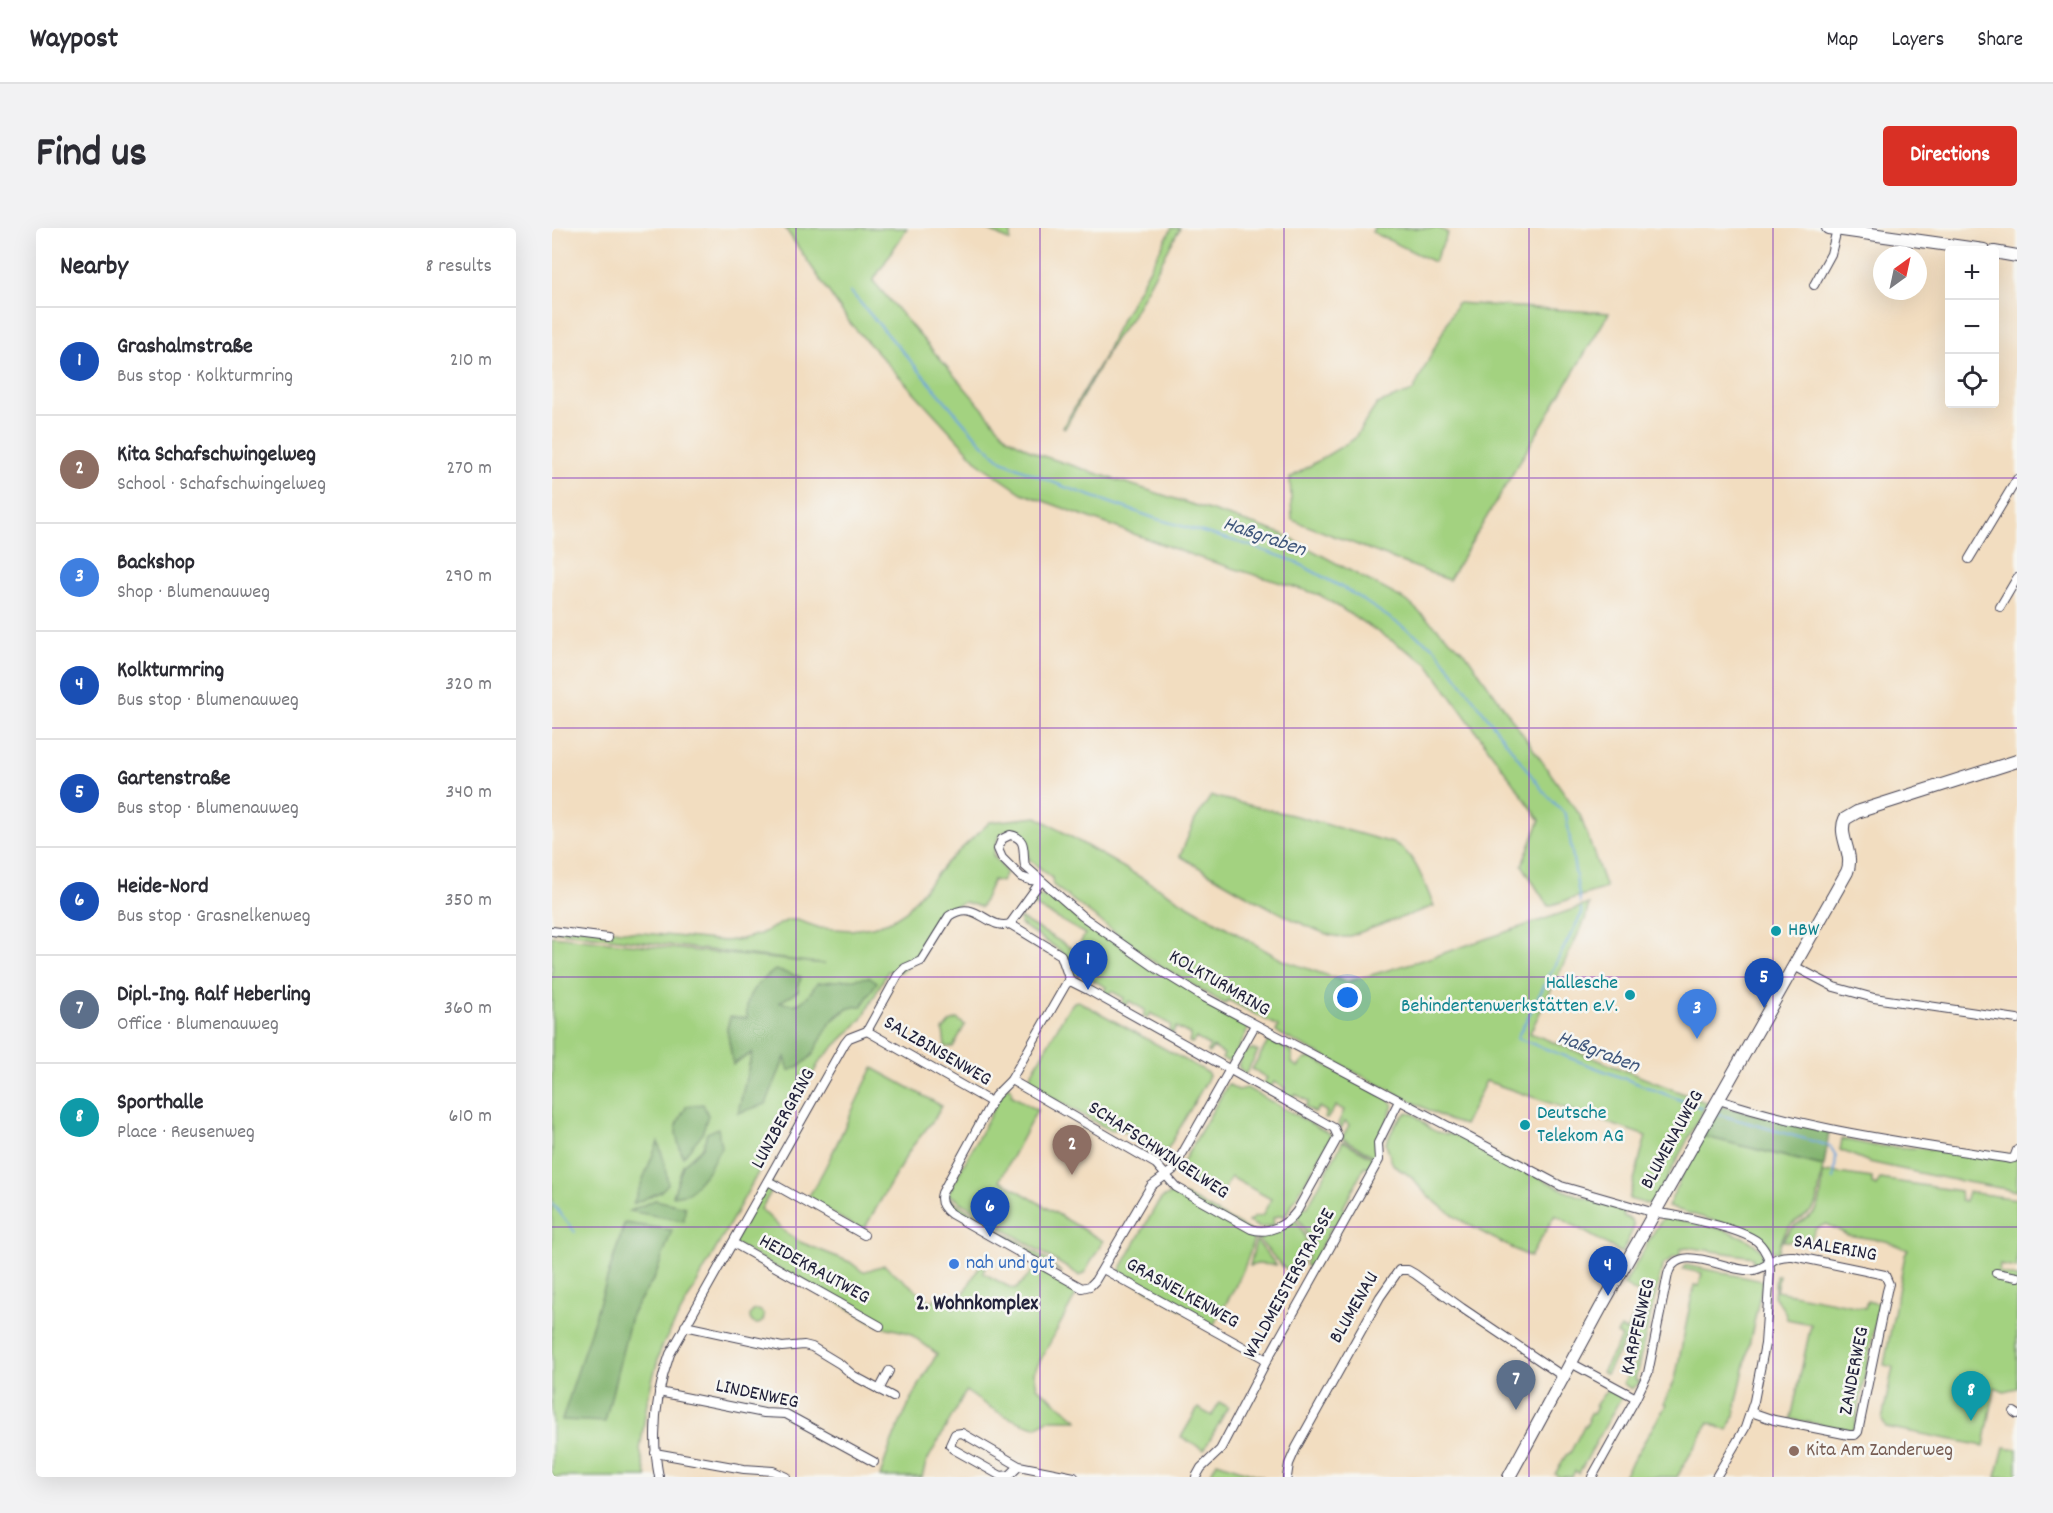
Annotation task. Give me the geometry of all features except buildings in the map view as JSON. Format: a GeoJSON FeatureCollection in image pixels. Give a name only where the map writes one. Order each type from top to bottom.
{"type":"FeatureCollection","features":[{"type":"Feature","properties":{"kind":"street"},"geometry":{"type":"LineString","coordinates":[[1814,285],[1831,254],[1832,229],[1955,246]]}},
{"type":"Feature","properties":{"kind":"street"},"geometry":{"type":"LineString","coordinates":[[1999,253],[2017,256]]}},
{"type":"Feature","properties":{"kind":"street"},"geometry":{"type":"LineString","coordinates":[[1969,559],[2017,479]]}},
{"type":"Feature","properties":{"kind":"street"},"geometry":{"type":"LineString","coordinates":[[2000,607],[2017,578]]}},
{"type":"Feature","properties":{"kind":"street","name":"BLUMENAUWEG"},"geometry":{"type":"LineString","coordinates":[[1509,1477],[1849,866],[1849,851],[1843,832],[1845,819],[1857,812],[2017,761]]}},
{"type":"Feature","properties":{"kind":"street","name":"KOLKTURMRING"},"geometry":{"type":"LineString","coordinates":[[1041,881],[1023,878],[1002,858],[998,849],[1002,839],[1010,835],[1020,839],[1024,844],[1025,866],[1082,916],[1156,968],[1256,1025],[1561,1186],[1655,1213],[1692,1220],[1748,1236],[1764,1249],[1770,1261]]}},
{"type":"Feature","properties":{"kind":"street"},"geometry":{"type":"LineString","coordinates":[[1041,881],[1010,924],[1061,955],[1070,981],[1231,1070]]}},
{"type":"Feature","properties":{"kind":"street","name":"LUNZBERGRING"},"geometry":{"type":"LineString","coordinates":[[659,1477],[655,1453],[656,1409],[670,1354],[845,1043],[849,1038],[867,1031],[898,975],[905,968],[921,961],[949,916],[955,911],[970,910],[1000,925],[1010,924]]}},
{"type":"Feature","properties":{"kind":"street"},"geometry":{"type":"LineString","coordinates":[[552,931],[608,938]]}},
{"type":"Feature","properties":{"kind":"street"},"geometry":{"type":"LineString","coordinates":[[1794,966],[1834,987],[1874,998],[2017,1019]]}},
{"type":"Feature","properties":{"kind":"street"},"geometry":{"type":"LineString","coordinates":[[991,1102],[999,1090],[1011,1080],[1066,984],[1070,981]]}},
{"type":"Feature","properties":{"kind":"street"},"geometry":{"type":"LineString","coordinates":[[1103,1269],[1150,1186],[1173,1170],[1256,1025]]}},
{"type":"Feature","properties":{"kind":"street","name":"SALZBINSENWEG"},"geometry":{"type":"LineString","coordinates":[[867,1031],[991,1102]]}},
{"type":"Feature","properties":{"kind":"street","name":"SCHAFSCHWINGELWEG"},"geometry":{"type":"LineString","coordinates":[[1011,1080],[1156,1164],[1176,1187],[1251,1229],[1270,1230],[1288,1222],[1297,1211],[1338,1137],[1334,1128],[1231,1070]]}},
{"type":"Feature","properties":{"kind":"street"},"geometry":{"type":"LineString","coordinates":[[1719,1100],[1760,1114],[1831,1130],[2016,1154]]}},
{"type":"Feature","properties":{"kind":"street","name":"WALDMEISTERSTRASSE"},"geometry":{"type":"LineString","coordinates":[[1196,1477],[1201,1468],[1220,1450],[1378,1160],[1378,1143],[1399,1101]]}},
{"type":"Feature","properties":{"kind":"street","name":"GRASNELKENWEG"},"geometry":{"type":"LineString","coordinates":[[991,1102],[942,1193],[941,1202],[951,1214],[1080,1287],[1088,1287],[1092,1284],[1103,1269],[1267,1360]]}},
{"type":"Feature","properties":{"kind":"street"},"geometry":{"type":"LineString","coordinates":[[768,1181],[864,1235]]}},
{"type":"Feature","properties":{"kind":"street","name":"HEIDEKRAUTWEG"},"geometry":{"type":"LineString","coordinates":[[733,1243],[880,1326]]}},
{"type":"Feature","properties":{"kind":"street","name":"SAALERING"},"geometry":{"type":"LineString","coordinates":[[1673,1262],[1690,1258],[1748,1270],[1760,1268],[1778,1257],[1793,1256],[1882,1273],[1887,1278]]}},
{"type":"Feature","properties":{"kind":"street"},"geometry":{"type":"LineString","coordinates":[[1716,1477],[1751,1412],[1765,1344],[1770,1261]]}},
{"type":"Feature","properties":{"kind":"street","name":"KARPFENWEG"},"geometry":{"type":"LineString","coordinates":[[1592,1477],[1648,1373],[1668,1274],[1673,1262]]}},
{"type":"Feature","properties":{"kind":"street","name":"BLUMENAU"},"geometry":{"type":"LineString","coordinates":[[1287,1477],[1289,1464],[1296,1448],[1380,1297],[1398,1270],[1408,1270],[1415,1274],[1564,1377]]}},
{"type":"Feature","properties":{"kind":"street"},"geometry":{"type":"LineString","coordinates":[[1996,1273],[2017,1277]]}},
{"type":"Feature","properties":{"kind":"street","name":"ZANDERWEG"},"geometry":{"type":"LineString","coordinates":[[1751,1412],[1774,1420],[1855,1435],[1858,1432],[1887,1291],[1887,1278]]}},
{"type":"Feature","properties":{"kind":"street"},"geometry":{"type":"LineString","coordinates":[[685,1326],[782,1347],[804,1345],[812,1347],[893,1397]]}},
{"type":"Feature","properties":{"kind":"street","name":"KARPFENWEG"},"geometry":{"type":"LineString","coordinates":[[1571,1363],[1636,1398]]}},
{"type":"Feature","properties":{"kind":"street"},"geometry":{"type":"LineString","coordinates":[[879,1389],[889,1371]]}},
{"type":"Feature","properties":{"kind":"street","name":"LINDENWEG"},"geometry":{"type":"LineString","coordinates":[[659,1392],[764,1413],[786,1414],[874,1462]]}},
{"type":"Feature","properties":{"kind":"street"},"geometry":{"type":"LineString","coordinates":[[1020,1466],[1010,1475],[1001,1476],[953,1449],[950,1445],[951,1440],[955,1434],[962,1433],[1020,1466],[1074,1477]]}},
{"type":"Feature","properties":{"kind":"street"},"geometry":{"type":"LineString","coordinates":[[655,1453],[744,1469],[773,1471],[786,1477]]}},
{"type":"Feature","properties":{"kind":"green space"},"geometry":{"type":"Polygon","coordinates":[[[785,228],[907,228],[873,281],[1007,437],[1037,454],[1280,533],[1407,601],[1466,654],[1580,815],[1606,888],[1548,906],[1522,865],[1540,820],[1427,663],[1320,595],[1197,557],[1022,493],[982,466],[850,323],[785,228]]]}},
{"type":"Feature","properties":{"kind":"green space"},"geometry":{"type":"Polygon","coordinates":[[[984,228],[1003,228],[1011,232],[1010,241],[984,228]]]}},
{"type":"Feature","properties":{"kind":"green space"},"geometry":{"type":"Polygon","coordinates":[[[1172,228],[1180,228],[1131,318],[1115,339],[1065,428],[1063,427],[1105,355],[1116,330],[1172,228]]]}},
{"type":"Feature","properties":{"kind":"green space"},"geometry":{"type":"Polygon","coordinates":[[[1374,228],[1439,228],[1448,233],[1434,262],[1372,232],[1374,228]]]}},
{"type":"Feature","properties":{"kind":"green space"},"geometry":{"type":"Polygon","coordinates":[[[1457,303],[1609,313],[1449,580],[1292,520],[1290,478],[1354,439],[1377,404],[1413,391],[1457,303]]]}},
{"type":"Feature","properties":{"kind":"green space"},"geometry":{"type":"Polygon","coordinates":[[[1211,796],[1300,817],[1396,844],[1415,863],[1434,906],[1347,937],[1326,934],[1294,920],[1180,856],[1195,820],[1211,796]]]}},
{"type":"Feature","properties":{"kind":"green space"},"geometry":{"type":"Polygon","coordinates":[[[1037,817],[1282,960],[1347,982],[1429,958],[1589,904],[1585,920],[1530,1033],[1707,1103],[1655,1201],[1647,1204],[1629,1199],[1646,1136],[1486,1081],[1464,1125],[1448,1120],[1276,1032],[1278,1026],[1228,1000],[1225,1004],[1154,962],[1053,885],[1052,878],[1029,859],[1027,840],[1018,833],[1006,830],[998,838],[993,855],[1006,872],[1001,882],[993,880],[981,907],[965,902],[946,909],[923,944],[917,959],[901,972],[888,971],[862,1019],[820,1061],[661,1348],[648,1396],[640,1450],[647,1477],[552,1477],[552,936],[825,964],[552,931],[552,924],[725,941],[760,934],[788,920],[797,920],[820,928],[851,930],[872,927],[889,922],[906,911],[946,863],[990,822],[1037,817]],[[803,1002],[794,1006],[779,1003],[747,1018],[730,1017],[727,1029],[733,1064],[752,1052],[738,1113],[765,1104],[786,1056],[812,1056],[829,1023],[850,1007],[803,1002]],[[703,1147],[683,1165],[673,1196],[703,1147]],[[655,1200],[631,1211],[685,1208],[685,1207],[655,1200]],[[624,1224],[563,1420],[605,1421],[632,1312],[655,1277],[671,1230],[624,1224]]]}},
{"type":"Feature","properties":{"kind":"green space"},"geometry":{"type":"Polygon","coordinates":[[[1038,896],[1055,901],[1084,924],[1246,1024],[1248,1029],[1233,1059],[1228,1061],[1222,1059],[1224,1054],[1213,1047],[1209,1053],[1207,1051],[1210,1046],[1196,1038],[1192,1043],[1189,1042],[1191,1035],[1176,1027],[1173,1033],[1169,1031],[1171,1025],[1150,1013],[1147,1018],[1143,1016],[1145,1010],[1129,1001],[1126,1006],[1122,1003],[1124,998],[1111,991],[1108,996],[1104,994],[1106,987],[1080,973],[1077,978],[1061,951],[1020,924],[1020,918],[1076,951],[1085,934],[1032,904],[1038,896]]]}},
{"type":"Feature","properties":{"kind":"green space"},"geometry":{"type":"Polygon","coordinates":[[[775,970],[801,977],[798,991],[780,1002],[787,1004],[802,1002],[817,983],[870,977],[877,982],[862,1006],[843,1011],[836,1016],[805,1062],[789,1071],[785,1057],[766,1104],[738,1113],[752,1053],[733,1064],[727,1029],[730,1017],[747,1018],[748,1002],[753,990],[775,970]]]}},
{"type":"Feature","properties":{"kind":"green space"},"geometry":{"type":"Polygon","coordinates":[[[1078,1001],[1209,1075],[1162,1159],[1142,1149],[1142,1141],[1120,1129],[1111,1131],[1028,1084],[1029,1078],[1066,1012],[1074,1002],[1078,1001]]]}},
{"type":"Feature","properties":{"kind":"green space"},"geometry":{"type":"Polygon","coordinates":[[[957,1019],[965,1025],[953,1047],[945,1047],[943,1030],[950,1022],[957,1019]]]}},
{"type":"Feature","properties":{"kind":"green space"},"geometry":{"type":"Polygon","coordinates":[[[1269,1040],[1292,1052],[1292,1063],[1298,1067],[1305,1059],[1313,1058],[1389,1099],[1393,1105],[1375,1157],[1342,1138],[1349,1125],[1345,1121],[1341,1129],[1338,1124],[1344,1110],[1336,1106],[1327,1119],[1324,1118],[1327,1112],[1319,1107],[1315,1113],[1305,1107],[1308,1101],[1295,1094],[1290,1099],[1282,1094],[1285,1088],[1274,1082],[1270,1088],[1263,1084],[1267,1078],[1252,1069],[1269,1040]]]}},
{"type":"Feature","properties":{"kind":"green space"},"geometry":{"type":"Polygon","coordinates":[[[1251,1049],[1258,1051],[1245,1075],[1238,1066],[1243,1054],[1251,1049]]]}},
{"type":"Feature","properties":{"kind":"green space"},"geometry":{"type":"Polygon","coordinates":[[[873,1068],[942,1106],[911,1148],[863,1231],[807,1199],[873,1068]]]}},
{"type":"Feature","properties":{"kind":"green space"},"geometry":{"type":"Polygon","coordinates":[[[1228,1084],[1238,1090],[1247,1088],[1330,1134],[1331,1138],[1284,1218],[1282,1215],[1273,1218],[1274,1225],[1260,1228],[1248,1222],[1255,1217],[1262,1216],[1271,1199],[1231,1177],[1220,1197],[1177,1172],[1228,1084]]]}},
{"type":"Feature","properties":{"kind":"green space"},"geometry":{"type":"Polygon","coordinates":[[[1009,1086],[1012,1090],[1011,1095],[1037,1110],[1000,1180],[1103,1241],[1084,1274],[1080,1276],[948,1194],[1003,1091],[1009,1086]]]}},
{"type":"Feature","properties":{"kind":"green space"},"geometry":{"type":"Polygon","coordinates":[[[703,1104],[708,1115],[702,1134],[683,1157],[676,1136],[679,1120],[687,1106],[703,1104]]]}},
{"type":"Feature","properties":{"kind":"green space"},"geometry":{"type":"Polygon","coordinates":[[[1721,1106],[1829,1132],[1824,1166],[1702,1136],[1721,1106]]]}},
{"type":"Feature","properties":{"kind":"green space"},"geometry":{"type":"Polygon","coordinates":[[[1408,1112],[1434,1131],[1455,1135],[1568,1192],[1625,1211],[1623,1216],[1632,1220],[1634,1227],[1622,1253],[1555,1215],[1530,1257],[1466,1224],[1436,1203],[1391,1160],[1386,1143],[1398,1121],[1408,1112]]]}},
{"type":"Feature","properties":{"kind":"green space"},"geometry":{"type":"Polygon","coordinates":[[[718,1128],[721,1147],[707,1172],[689,1193],[673,1196],[683,1165],[703,1147],[707,1133],[718,1128]]]}},
{"type":"Feature","properties":{"kind":"green space"},"geometry":{"type":"Polygon","coordinates":[[[1702,1136],[1823,1166],[1815,1207],[1788,1228],[1778,1253],[1770,1250],[1752,1232],[1668,1207],[1690,1156],[1702,1136]]]}},
{"type":"Feature","properties":{"kind":"green space"},"geometry":{"type":"Polygon","coordinates":[[[1842,1139],[1875,1146],[1933,1149],[2017,1159],[2017,1191],[1869,1162],[1840,1150],[1842,1139]]]}},
{"type":"Feature","properties":{"kind":"green space"},"geometry":{"type":"Polygon","coordinates":[[[1343,1141],[1375,1159],[1370,1168],[1365,1166],[1343,1208],[1346,1210],[1337,1227],[1333,1225],[1319,1250],[1323,1253],[1314,1269],[1305,1265],[1309,1251],[1308,1239],[1296,1215],[1302,1207],[1307,1208],[1343,1141]]]}},
{"type":"Feature","properties":{"kind":"green space"},"geometry":{"type":"Polygon","coordinates":[[[658,1142],[668,1184],[660,1192],[633,1204],[658,1142]]]}},
{"type":"Feature","properties":{"kind":"green space"},"geometry":{"type":"Polygon","coordinates":[[[1823,1173],[1872,1178],[1872,1184],[1876,1186],[1880,1179],[1960,1191],[1961,1201],[1965,1201],[1968,1192],[2017,1199],[2017,1268],[2000,1265],[1999,1273],[2017,1277],[2017,1388],[2004,1391],[1995,1387],[1984,1446],[1886,1427],[1882,1420],[1893,1367],[1884,1365],[1905,1255],[1908,1250],[1886,1241],[1847,1235],[1827,1224],[1816,1228],[1809,1242],[1783,1241],[1792,1229],[1815,1212],[1820,1199],[1823,1173]]]}},
{"type":"Feature","properties":{"kind":"green space"},"geometry":{"type":"Polygon","coordinates":[[[768,1181],[775,1185],[761,1209],[786,1233],[800,1242],[850,1262],[863,1272],[884,1265],[932,1302],[936,1297],[955,1308],[981,1264],[985,1267],[983,1273],[1011,1288],[1016,1289],[1036,1267],[1077,1293],[1034,1372],[1037,1387],[1078,1420],[1048,1420],[1036,1427],[999,1413],[966,1391],[926,1463],[922,1477],[880,1477],[904,1414],[937,1354],[909,1333],[880,1326],[733,1243],[768,1181]]]}},
{"type":"Feature","properties":{"kind":"green space"},"geometry":{"type":"Polygon","coordinates":[[[1175,1192],[1185,1195],[1254,1233],[1244,1268],[1212,1327],[1121,1274],[1120,1270],[1156,1206],[1162,1198],[1175,1192]]]}},
{"type":"Feature","properties":{"kind":"green space"},"geometry":{"type":"Polygon","coordinates":[[[948,1198],[1046,1259],[1062,1273],[957,1213],[950,1206],[948,1198]]]}},
{"type":"Feature","properties":{"kind":"green space"},"geometry":{"type":"Polygon","coordinates":[[[655,1200],[685,1207],[684,1221],[629,1211],[655,1200]]]}},
{"type":"Feature","properties":{"kind":"green space"},"geometry":{"type":"Polygon","coordinates":[[[1294,1218],[1306,1239],[1307,1246],[1304,1258],[1295,1273],[1282,1266],[1258,1239],[1257,1234],[1294,1218]]]}},
{"type":"Feature","properties":{"kind":"green space"},"geometry":{"type":"Polygon","coordinates":[[[1664,1218],[1701,1224],[1738,1235],[1759,1248],[1763,1257],[1753,1264],[1753,1257],[1686,1247],[1681,1249],[1680,1255],[1665,1263],[1662,1267],[1635,1380],[1640,1382],[1631,1389],[1623,1383],[1636,1362],[1631,1359],[1638,1346],[1626,1339],[1606,1374],[1602,1372],[1622,1337],[1617,1334],[1621,1328],[1626,1331],[1645,1297],[1624,1285],[1664,1218]]]}},
{"type":"Feature","properties":{"kind":"green space"},"geometry":{"type":"Polygon","coordinates":[[[625,1223],[672,1230],[655,1277],[632,1312],[605,1422],[562,1420],[625,1223]]]}},
{"type":"Feature","properties":{"kind":"green space"},"geometry":{"type":"Polygon","coordinates":[[[1256,1240],[1276,1265],[1250,1266],[1256,1240]]]}},
{"type":"Feature","properties":{"kind":"green space"},"geometry":{"type":"Polygon","coordinates":[[[1685,1265],[1763,1281],[1734,1415],[1728,1430],[1709,1422],[1677,1477],[1623,1477],[1666,1405],[1664,1403],[1675,1380],[1694,1285],[1699,1286],[1702,1273],[1683,1269],[1685,1265]]]}},
{"type":"Feature","properties":{"kind":"green space"},"geometry":{"type":"Polygon","coordinates":[[[1776,1276],[1779,1276],[1776,1291],[1865,1308],[1867,1301],[1879,1304],[1855,1426],[1852,1430],[1791,1419],[1811,1324],[1787,1319],[1784,1310],[1774,1296],[1776,1276]]]}},
{"type":"Feature","properties":{"kind":"green space"},"geometry":{"type":"Polygon","coordinates":[[[754,1310],[760,1310],[764,1317],[760,1324],[754,1324],[750,1320],[750,1314],[754,1310]]]}},
{"type":"Feature","properties":{"kind":"green space"},"geometry":{"type":"Polygon","coordinates":[[[1609,1387],[1622,1396],[1579,1473],[1575,1471],[1572,1477],[1559,1477],[1555,1474],[1586,1426],[1591,1413],[1593,1414],[1597,1407],[1595,1406],[1609,1387]]]}},
{"type":"Feature","properties":{"kind":"green space"},"geometry":{"type":"Polygon","coordinates":[[[1219,1402],[1228,1407],[1204,1450],[1181,1437],[1198,1408],[1212,1416],[1219,1402]]]}},
{"type":"Feature","properties":{"kind":"green space"},"geometry":{"type":"Polygon","coordinates":[[[2004,1447],[2017,1449],[2017,1477],[1996,1477],[2004,1447]]]}},
{"type":"Feature","properties":{"kind":"green space"},"geometry":{"type":"Polygon","coordinates":[[[1217,1462],[1263,1477],[1209,1477],[1217,1462]]]}},
{"type":"Feature","properties":{"kind":"waterway","name":"Haßgraben"},"geometry":{"type":"LineString","coordinates":[[850,291],[981,442],[1002,461],[1062,486],[1157,519],[1245,544],[1294,561],[1352,593],[1435,648],[1544,792],[1566,815],[1580,902]]}},
{"type":"Feature","properties":{"kind":"waterway","name":"Haßgraben"},"geometry":{"type":"LineString","coordinates":[[1581,909],[1581,915],[1517,1038],[1702,1108]]}},
{"type":"Feature","properties":{"kind":"waterway","name":"Haßgraben"},"geometry":{"type":"LineString","coordinates":[[1717,1114],[1830,1146],[1836,1156],[1834,1179]]}},
{"type":"Feature","properties":{"kind":"waterway"},"geometry":{"type":"LineString","coordinates":[[552,1203],[575,1232]]}},
{"type":"Feature","properties":{"kind":"place","name":"HBW"},"geometry":{"type":"Point","coordinates":[1776,931]}},
{"type":"Feature","properties":{"kind":"place","name":"Grashalmstraße"},"geometry":{"type":"Point","coordinates":[1088,990]}},
{"type":"Feature","properties":{"kind":"place","name":"Hallesche Behindertenwerkstätten e.V."},"geometry":{"type":"Point","coordinates":[1630,995]}},
{"type":"Feature","properties":{"kind":"place","name":"Gartenstraße"},"geometry":{"type":"Point","coordinates":[1764,1008]}},
{"type":"Feature","properties":{"kind":"place","name":"Backshop"},"geometry":{"type":"Point","coordinates":[1697,1039]}},
{"type":"Feature","properties":{"kind":"place","name":"Deutsche Telekom AG"},"geometry":{"type":"Point","coordinates":[1525,1125]}},
{"type":"Feature","properties":{"kind":"place","name":"Kita Schafschwingelweg"},"geometry":{"type":"Point","coordinates":[1072,1175]}},
{"type":"Feature","properties":{"kind":"place","name":"Heide-Nord"},"geometry":{"type":"Point","coordinates":[990,1237]}},
{"type":"Feature","properties":{"kind":"place","name":"nah und gut"},"geometry":{"type":"Point","coordinates":[954,1264]}},
{"type":"Feature","properties":{"kind":"place","name":"Kolkturmring"},"geometry":{"type":"Point","coordinates":[1608,1296]}},
{"type":"Feature","properties":{"kind":"place","name":"Dipl.-Ing. Ralf Heberling"},"geometry":{"type":"Point","coordinates":[1516,1410]}},
{"type":"Feature","properties":{"kind":"place","name":"Sporthalle"},"geometry":{"type":"Point","coordinates":[1971,1421]}},
{"type":"Feature","properties":{"kind":"place","name":"Kita Am Zanderweg"},"geometry":{"type":"Point","coordinates":[1794,1451]}},
{"type":"Feature","properties":{"kind":"district","name":"2. Wohnkomplex"},"geometry":{"type":"Point","coordinates":[977,1305]}}]}
